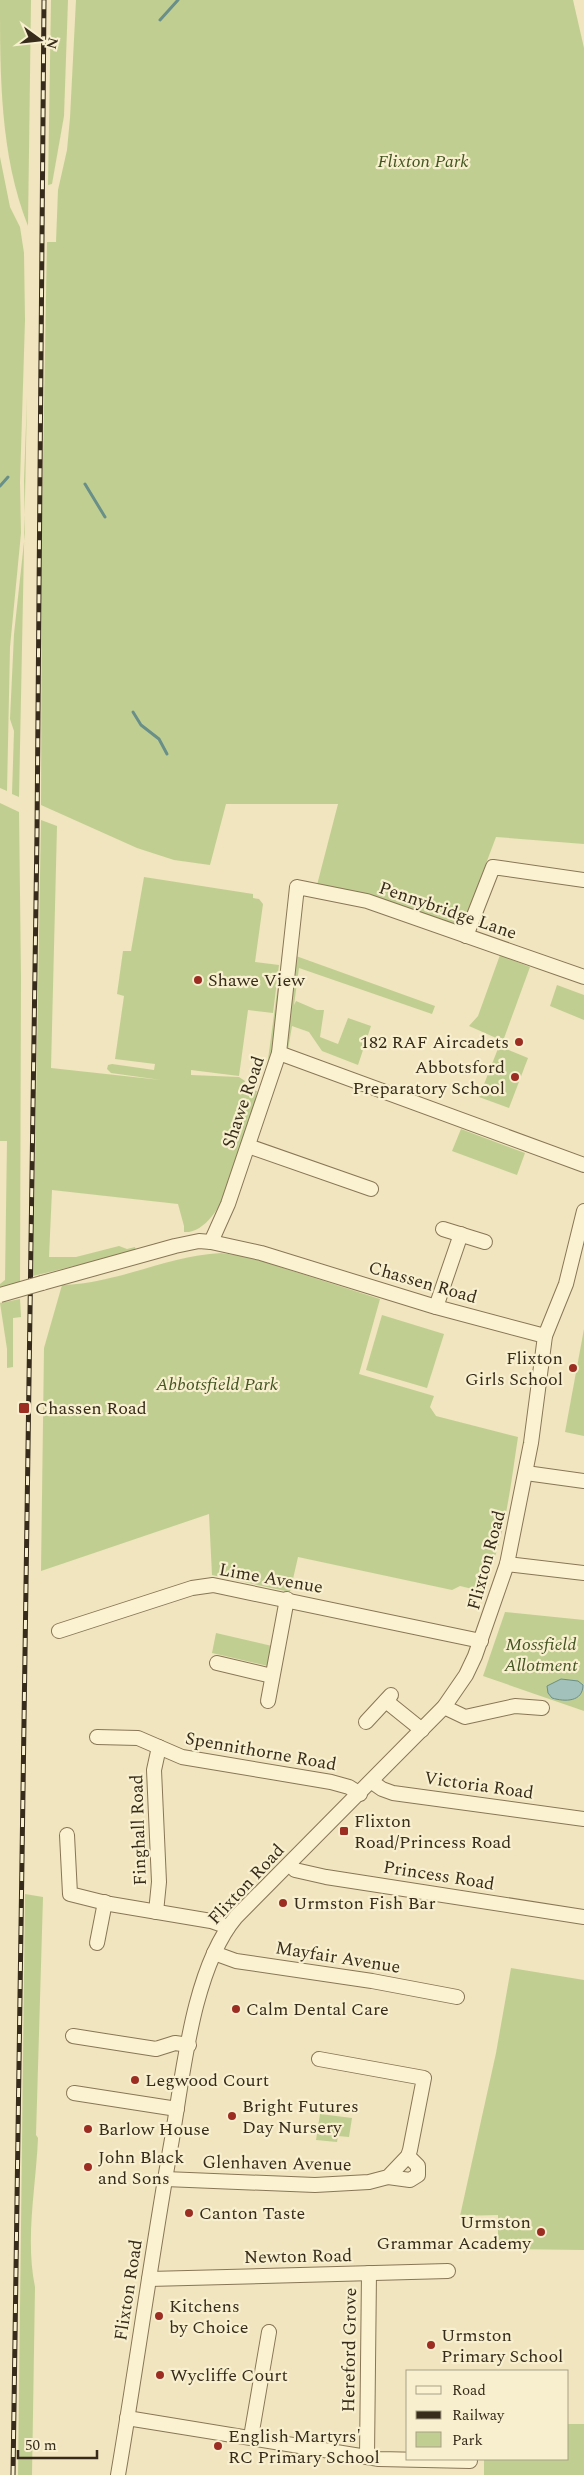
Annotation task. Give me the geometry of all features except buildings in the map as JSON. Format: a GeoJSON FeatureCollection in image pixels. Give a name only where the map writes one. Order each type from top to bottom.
{"type":"FeatureCollection","features":[{"type":"Feature","properties":{"kind":"street"},"geometry":{"type":"LineString","coordinates":[[466,936],[493,867],[584,880]]}},
{"type":"Feature","properties":{"kind":"street","name":"Pennybridge Lane"},"geometry":{"type":"LineString","coordinates":[[279,1054],[297,887],[355,897],[584,977]]}},
{"type":"Feature","properties":{"kind":"street","name":"Shawe Road"},"geometry":{"type":"LineString","coordinates":[[211,1242],[228,1204],[279,1054],[584,1165]]}},
{"type":"Feature","properties":{"kind":"street"},"geometry":{"type":"LineString","coordinates":[[248,1146],[371,1190]]}},
{"type":"Feature","properties":{"kind":"street","name":"Flixton Road"},"geometry":{"type":"LineString","coordinates":[[118,2475],[177,2109],[196,2011],[214,1953],[228,1927],[444,1707],[466,1675],[507,1564],[526,1473],[540,1391],[545,1336],[566,1284],[584,1211]]}},
{"type":"Feature","properties":{"kind":"street"},"geometry":{"type":"LineString","coordinates":[[443,1229],[485,1242]]}},
{"type":"Feature","properties":{"kind":"street"},"geometry":{"type":"LineString","coordinates":[[436,1307],[461,1234]]}},
{"type":"Feature","properties":{"kind":"street","name":"Chassen Road"},"geometry":{"type":"LineString","coordinates":[[0,1295],[199,1241],[211,1242],[260,1254],[436,1307],[545,1336]]}},
{"type":"Feature","properties":{"kind":"street"},"geometry":{"type":"LineString","coordinates":[[526,1473],[584,1481]]}},
{"type":"Feature","properties":{"kind":"street"},"geometry":{"type":"LineString","coordinates":[[507,1564],[584,1573]]}},
{"type":"Feature","properties":{"kind":"street","name":"Lime Avenue"},"geometry":{"type":"LineString","coordinates":[[59,1632],[203,1586],[222,1586],[480,1641]]}},
{"type":"Feature","properties":{"kind":"street"},"geometry":{"type":"LineString","coordinates":[[268,1701],[287,1599]]}},
{"type":"Feature","properties":{"kind":"street"},"geometry":{"type":"LineString","coordinates":[[217,1663],[272,1676]]}},
{"type":"Feature","properties":{"kind":"street"},"geometry":{"type":"LineString","coordinates":[[366,1722],[388,1698],[422,1730]]}},
{"type":"Feature","properties":{"kind":"street"},"geometry":{"type":"LineString","coordinates":[[444,1707],[465,1717],[515,1706],[542,1708]]}},
{"type":"Feature","properties":{"kind":"street","name":"Spennithorne Road"},"geometry":{"type":"LineString","coordinates":[[97,1737],[138,1738],[182,1757],[331,1782],[349,1787],[360,1794]]}},
{"type":"Feature","properties":{"kind":"street","name":"Finghall Road"},"geometry":{"type":"LineString","coordinates":[[156,1912],[159,1882],[154,1770],[159,1747]]}},
{"type":"Feature","properties":{"kind":"street","name":"Victoria Road"},"geometry":{"type":"LineString","coordinates":[[372,1782],[382,1790],[393,1793],[584,1818]]}},
{"type":"Feature","properties":{"kind":"street"},"geometry":{"type":"LineString","coordinates":[[67,1835],[70,1894],[156,1912],[211,1921],[228,1927]]}},
{"type":"Feature","properties":{"kind":"street","name":"Princess Road"},"geometry":{"type":"LineString","coordinates":[[290,1864],[295,1870],[326,1877],[584,1917]]}},
{"type":"Feature","properties":{"kind":"street"},"geometry":{"type":"LineString","coordinates":[[97,1943],[105,1902]]}},
{"type":"Feature","properties":{"kind":"street","name":"Mayfair Avenue"},"geometry":{"type":"LineString","coordinates":[[214,1953],[236,1961],[354,1978],[457,1997]]}},
{"type":"Feature","properties":{"kind":"street"},"geometry":{"type":"LineString","coordinates":[[72,2036],[156,2049],[175,2043],[189,2045]]}},
{"type":"Feature","properties":{"kind":"street"},"geometry":{"type":"LineString","coordinates":[[319,2059],[424,2078],[408,2156],[388,2177]]}},
{"type":"Feature","properties":{"kind":"street"},"geometry":{"type":"LineString","coordinates":[[74,2094],[177,2109]]}},
{"type":"Feature","properties":{"kind":"street","name":"Glenhaven Avenue"},"geometry":{"type":"LineString","coordinates":[[165,2179],[333,2185],[369,2182],[388,2177],[410,2180],[418,2175],[418,2166],[408,2156]]}},
{"type":"Feature","properties":{"kind":"street","name":"Newton Road"},"geometry":{"type":"LineString","coordinates":[[150,2279],[448,2271]]}},
{"type":"Feature","properties":{"kind":"street","name":"Hereford Grove"},"geometry":{"type":"LineString","coordinates":[[367,2456],[369,2273]]}},
{"type":"Feature","properties":{"kind":"street"},"geometry":{"type":"LineString","coordinates":[[251,2437],[269,2332]]}},
{"type":"Feature","properties":{"kind":"street"},"geometry":{"type":"LineString","coordinates":[[127,2418],[399,2461],[470,2461]]}},
{"type":"Feature","properties":{"kind":"green space"},"geometry":{"type":"Polygon","coordinates":[[[0,0],[31,0],[28,226],[12,172],[7,144],[1,86],[0,0]]]}},
{"type":"Feature","properties":{"kind":"green space"},"geometry":{"type":"Polygon","coordinates":[[[51,0],[68,0],[64,116],[52,184],[48,185],[51,0]]]}},
{"type":"Feature","properties":{"kind":"green space","name":"Flixton Park"},"geometry":{"type":"Polygon","coordinates":[[[76,0],[573,0],[584,48],[584,844],[496,837],[461,930],[317,885],[338,804],[226,804],[210,865],[174,860],[137,848],[41,805],[42,515],[47,242],[56,242],[58,190],[67,150],[70,118],[76,0]]]}},
{"type":"Feature","properties":{"kind":"green space"},"geometry":{"type":"Polygon","coordinates":[[[0,157],[10,207],[20,227],[24,253],[25,320],[20,482],[21,533],[10,647],[7,791],[0,788],[0,157]]]}},
{"type":"Feature","properties":{"kind":"green space"},"geometry":{"type":"Polygon","coordinates":[[[27,397],[25,515],[24,481],[27,397]]]}},
{"type":"Feature","properties":{"kind":"green space"},"geometry":{"type":"Polygon","coordinates":[[[24,541],[19,797],[12,794],[14,731],[10,719],[14,634],[24,541]]]}},
{"type":"Feature","properties":{"kind":"green space"},"geometry":{"type":"Polygon","coordinates":[[[0,803],[19,812],[21,977],[20,1284],[0,1290],[0,1284],[5,1280],[7,1141],[0,1141],[0,803]]]}},
{"type":"Feature","properties":{"kind":"green space"},"geometry":{"type":"Polygon","coordinates":[[[41,820],[57,826],[51,1068],[161,1080],[111,1073],[107,1069],[108,1065],[112,1064],[154,1070],[155,1064],[115,1059],[124,996],[117,994],[123,951],[131,951],[144,877],[253,894],[253,898],[259,899],[263,904],[255,962],[279,965],[273,1013],[248,1010],[239,1076],[191,1070],[191,1075],[239,1077],[245,1081],[242,1089],[257,1091],[243,1150],[234,1175],[224,1197],[212,1216],[199,1228],[184,1232],[178,1204],[52,1190],[49,1257],[76,1257],[119,1246],[127,1249],[135,1247],[136,1251],[33,1276],[41,820]]]}},
{"type":"Feature","properties":{"kind":"green space"},"geometry":{"type":"Polygon","coordinates":[[[289,902],[276,1053],[269,1067],[267,1067],[289,902]]]}},
{"type":"Feature","properties":{"kind":"green space"},"geometry":{"type":"Polygon","coordinates":[[[500,955],[530,967],[503,1041],[469,1026],[478,1016],[500,955]]]}},
{"type":"Feature","properties":{"kind":"green space"},"geometry":{"type":"Polygon","coordinates":[[[296,956],[435,1006],[432,1014],[299,968],[294,1005],[296,1001],[317,1010],[324,1010],[320,1037],[338,1044],[348,1018],[371,1026],[358,1065],[322,1051],[309,1032],[292,1026],[288,1050],[284,1052],[296,956]]]}},
{"type":"Feature","properties":{"kind":"green space"},"geometry":{"type":"Polygon","coordinates":[[[557,985],[584,995],[584,1020],[550,1006],[557,985]]]}},
{"type":"Feature","properties":{"kind":"green space"},"geometry":{"type":"Polygon","coordinates":[[[499,1046],[528,1058],[509,1108],[479,1097],[499,1046]]]}},
{"type":"Feature","properties":{"kind":"green space"},"geometry":{"type":"Polygon","coordinates":[[[461,1129],[525,1153],[517,1175],[452,1151],[461,1129]]]}},
{"type":"Feature","properties":{"kind":"green space","name":"Abbotsfield Park"},"geometry":{"type":"Polygon","coordinates":[[[221,1253],[249,1257],[380,1299],[359,1374],[434,1396],[430,1407],[436,1416],[518,1437],[506,1516],[496,1554],[481,1591],[460,1586],[452,1590],[298,1557],[290,1592],[212,1575],[209,1514],[41,1571],[44,1348],[62,1285],[102,1280],[181,1259],[221,1253]]]}},
{"type":"Feature","properties":{"kind":"green space"},"geometry":{"type":"Polygon","coordinates":[[[20,1299],[21,1317],[13,1318],[13,1367],[7,1368],[7,1349],[0,1303],[20,1299]]]}},
{"type":"Feature","properties":{"kind":"green space"},"geometry":{"type":"Polygon","coordinates":[[[382,1315],[444,1334],[427,1388],[366,1370],[382,1315]]]}},
{"type":"Feature","properties":{"kind":"green space"},"geometry":{"type":"Polygon","coordinates":[[[584,1329],[584,1436],[565,1432],[584,1329]]]}},
{"type":"Feature","properties":{"kind":"green space","name":"Mossfield Allotment"},"geometry":{"type":"Polygon","coordinates":[[[505,1612],[584,1620],[584,1711],[483,1676],[505,1612]]]}},
{"type":"Feature","properties":{"kind":"green space"},"geometry":{"type":"Polygon","coordinates":[[[216,1633],[272,1646],[268,1666],[212,1653],[216,1633]]]}},
{"type":"Feature","properties":{"kind":"green space"},"geometry":{"type":"Polygon","coordinates":[[[25,1894],[43,1897],[36,2135],[38,2138],[31,2232],[32,2269],[35,2287],[32,2475],[18,2475],[25,1894]]]}},
{"type":"Feature","properties":{"kind":"green space","name":"Urmston Grammar Academy"},"geometry":{"type":"Polygon","coordinates":[[[511,1968],[584,1980],[584,2250],[498,2249],[498,2215],[460,2216],[496,2053],[511,1968]]]}},
{"type":"Feature","properties":{"kind":"green space"},"geometry":{"type":"Polygon","coordinates":[[[320,2114],[352,2118],[349,2137],[338,2136],[337,2142],[316,2140],[320,2114]]]}},
{"type":"Feature","properties":{"kind":"green space"},"geometry":{"type":"Polygon","coordinates":[[[569,2424],[584,2424],[584,2475],[484,2475],[484,2460],[569,2460],[569,2424]]]}},
{"type":"Feature","properties":{"kind":"water"},"geometry":{"type":"Polygon","coordinates":[[[561,1679],[578,1681],[583,1685],[582,1691],[577,1698],[562,1700],[552,1698],[548,1693],[547,1686],[561,1679]]]}},
{"type":"Feature","properties":{"kind":"waterway"},"geometry":{"type":"LineString","coordinates":[[160,20],[178,0]]}},
{"type":"Feature","properties":{"kind":"waterway"},"geometry":{"type":"LineString","coordinates":[[0,486],[8,477]]}},
{"type":"Feature","properties":{"kind":"waterway"},"geometry":{"type":"LineString","coordinates":[[85,484],[105,517]]}},
{"type":"Feature","properties":{"kind":"waterway"},"geometry":{"type":"LineString","coordinates":[[133,712],[141,725],[159,739],[167,754]]}},
{"type":"Feature","properties":{"kind":"railway"},"geometry":{"type":"LineString","coordinates":[[13,2475],[37,833],[44,0]]}},
{"type":"Feature","properties":{"kind":"place","name":"Shawe View"},"geometry":{"type":"Point","coordinates":[198,980]}},
{"type":"Feature","properties":{"kind":"place","name":"182 RAF Aircadets"},"geometry":{"type":"Point","coordinates":[519,1042]}},
{"type":"Feature","properties":{"kind":"place","name":"Abbotsford Preparatory School"},"geometry":{"type":"Point","coordinates":[515,1077]}},
{"type":"Feature","properties":{"kind":"place","name":"Flixton Girls School"},"geometry":{"type":"Point","coordinates":[573,1368]}},
{"type":"Feature","properties":{"kind":"place","name":"Chassen Road"},"geometry":{"type":"Point","coordinates":[24,1408]}},
{"type":"Feature","properties":{"kind":"place","name":"Flixton Road/Princess Road"},"geometry":{"type":"Point","coordinates":[344,1831]}},
{"type":"Feature","properties":{"kind":"place","name":"Urmston Fish Bar"},"geometry":{"type":"Point","coordinates":[283,1903]}},
{"type":"Feature","properties":{"kind":"place","name":"Calm Dental Care"},"geometry":{"type":"Point","coordinates":[236,2009]}},
{"type":"Feature","properties":{"kind":"place","name":"Legwood Court"},"geometry":{"type":"Point","coordinates":[135,2080]}},
{"type":"Feature","properties":{"kind":"place","name":"Bright Futures Day Nursery"},"geometry":{"type":"Point","coordinates":[232,2116]}},
{"type":"Feature","properties":{"kind":"place","name":"Barlow House"},"geometry":{"type":"Point","coordinates":[88,2129]}},
{"type":"Feature","properties":{"kind":"place","name":"John Black and Sons"},"geometry":{"type":"Point","coordinates":[88,2167]}},
{"type":"Feature","properties":{"kind":"place","name":"Canton Taste"},"geometry":{"type":"Point","coordinates":[189,2213]}},
{"type":"Feature","properties":{"kind":"place","name":"Urmston Grammar Academy"},"geometry":{"type":"Point","coordinates":[541,2232]}},
{"type":"Feature","properties":{"kind":"place","name":"Kitchens by Choice"},"geometry":{"type":"Point","coordinates":[159,2316]}},
{"type":"Feature","properties":{"kind":"place","name":"Urmston Primary School"},"geometry":{"type":"Point","coordinates":[431,2345]}},
{"type":"Feature","properties":{"kind":"place","name":"Wycliffe Court"},"geometry":{"type":"Point","coordinates":[160,2375]}},
{"type":"Feature","properties":{"kind":"place","name":"English Martyrs' RC Primary School"},"geometry":{"type":"Point","coordinates":[218,2446]}}]}
